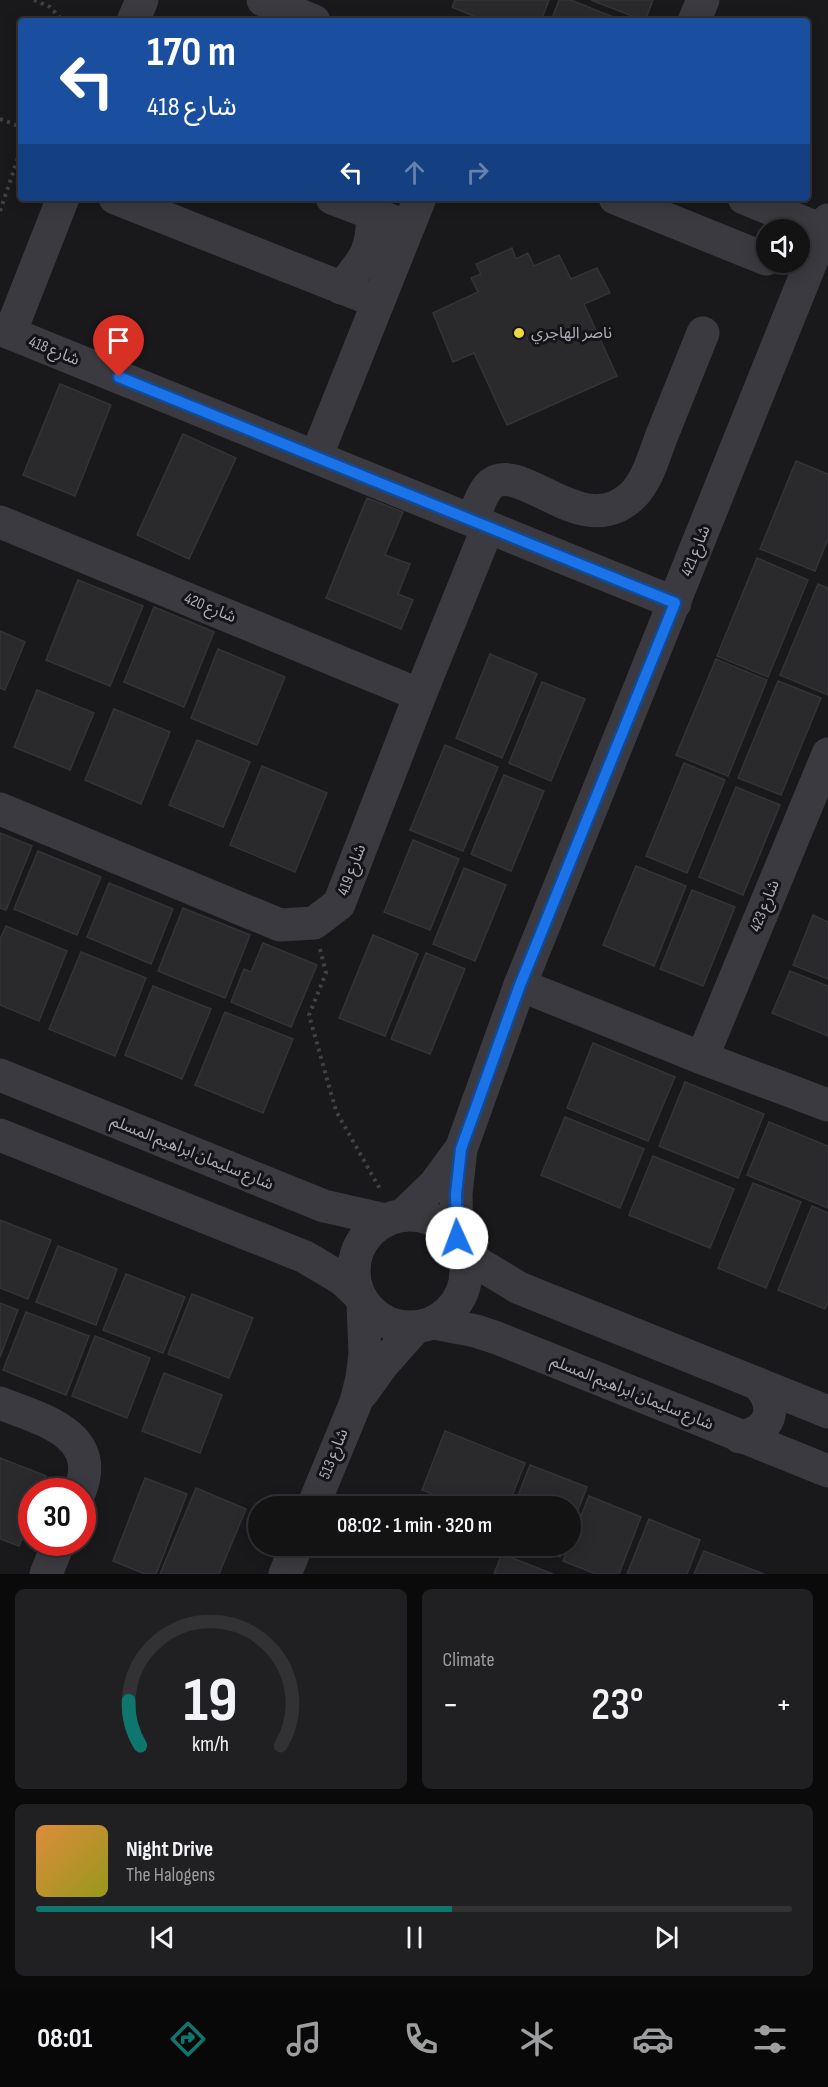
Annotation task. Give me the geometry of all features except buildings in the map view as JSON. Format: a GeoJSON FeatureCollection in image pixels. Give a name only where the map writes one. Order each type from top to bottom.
{"type":"FeatureCollection","features":[{"type":"Feature","properties":{"kind":"street"},"geometry":{"type":"LineString","coordinates":[[135,18],[142,0]]}},
{"type":"Feature","properties":{"kind":"street"},"geometry":{"type":"LineString","coordinates":[[263,0],[307,18]]}},
{"type":"Feature","properties":{"kind":"street"},"geometry":{"type":"LineString","coordinates":[[695,18],[703,0]]}},
{"type":"Feature","properties":{"kind":"street"},"geometry":{"type":"LineString","coordinates":[[5,331],[62,201]]}},
{"type":"Feature","properties":{"kind":"street"},"geometry":{"type":"LineString","coordinates":[[125,201],[378,302]]}},
{"type":"Feature","properties":{"kind":"street"},"geometry":{"type":"LineString","coordinates":[[340,201],[408,228]]}},
{"type":"Feature","properties":{"kind":"street"},"geometry":{"type":"LineString","coordinates":[[316,456],[419,201]]}},
{"type":"Feature","properties":{"kind":"street"},"geometry":{"type":"LineString","coordinates":[[622,201],[756,255]]}},
{"type":"Feature","properties":{"kind":"street"},"geometry":{"type":"LineString","coordinates":[[753,201],[826,226]]}},
{"type":"Feature","properties":{"kind":"street"},"geometry":{"type":"LineString","coordinates":[[341,288],[363,261],[372,238],[373,214]]}},
{"type":"Feature","properties":{"kind":"street","name":"شارع 421"},"geometry":{"type":"LineString","coordinates":[[460,1244],[456,1194],[461,1149],[520,985],[826,226]]}},
{"type":"Feature","properties":{"kind":"street","name":"شارع 418"},"geometry":{"type":"LineString","coordinates":[[5,331],[675,603]]}},
{"type":"Feature","properties":{"kind":"street","name":"شارع 419"},"geometry":{"type":"LineString","coordinates":[[314,923],[339,904],[420,694],[480,524],[488,488],[493,482],[501,479],[516,482],[582,510],[608,509],[631,497],[646,475],[703,333]]}},
{"type":"Feature","properties":{"kind":"street","name":"شارع 420"},"geometry":{"type":"LineString","coordinates":[[0,522],[420,694]]}},
{"type":"Feature","properties":{"kind":"street","name":"شارع 423"},"geometry":{"type":"LineString","coordinates":[[702,1059],[828,754]]}},
{"type":"Feature","properties":{"kind":"street"},"geometry":{"type":"LineString","coordinates":[[0,809],[280,925],[314,923]]}},
{"type":"Feature","properties":{"kind":"street"},"geometry":{"type":"LineString","coordinates":[[520,985],[702,1059],[828,1105]]}},
{"type":"Feature","properties":{"kind":"street","name":"شارع سليمان ابراهيم المسلم"},"geometry":{"type":"LineString","coordinates":[[0,1075],[314,1202],[344,1212],[395,1217]]}},
{"type":"Feature","properties":{"kind":"street"},"geometry":{"type":"LineString","coordinates":[[0,1135],[305,1257],[333,1273],[361,1298],[377,1317],[395,1326],[424,1325],[448,1314],[459,1300],[465,1284],[467,1267],[460,1244]]}},
{"type":"Feature","properties":{"kind":"street","name":"شارع 421"},"geometry":{"type":"LineString","coordinates":[[395,1217],[435,1184],[461,1149]]}},
{"type":"Feature","properties":{"kind":"street"},"geometry":{"type":"LineString","coordinates":[[361,1298],[354,1275],[356,1255],[364,1238],[378,1224],[395,1217],[424,1216],[442,1224],[481,1265],[519,1288],[828,1412]]}},
{"type":"Feature","properties":{"kind":"street","name":"شارع 513"},"geometry":{"type":"LineString","coordinates":[[317,1496],[356,1402],[362,1378],[365,1354],[361,1298]]}},
{"type":"Feature","properties":{"kind":"street","name":"شارع سليمان ابراهيم المسلم"},"geometry":{"type":"LineString","coordinates":[[424,1325],[476,1331],[497,1338],[828,1471]]}},
{"type":"Feature","properties":{"kind":"street","name":"شارع 513"},"geometry":{"type":"LineString","coordinates":[[356,1402],[382,1364],[424,1325]]}},
{"type":"Feature","properties":{"kind":"street"},"geometry":{"type":"LineString","coordinates":[[740,1437],[752,1435],[762,1428],[769,1417],[770,1405],[766,1393],[758,1384]]}},
{"type":"Feature","properties":{"kind":"street"},"geometry":{"type":"LineString","coordinates":[[0,1404],[59,1427],[68,1433],[84,1462],[83,1478]]}},
{"type":"Feature","properties":{"kind":"street"},"geometry":{"type":"LineString","coordinates":[[46,1574],[53,1556]]}},
{"type":"Feature","properties":{"kind":"path"},"geometry":{"type":"LineString","coordinates":[[34,0],[50,7],[60,18]]}},
{"type":"Feature","properties":{"kind":"path"},"geometry":{"type":"LineString","coordinates":[[0,119],[18,126]]}},
{"type":"Feature","properties":{"kind":"path"},"geometry":{"type":"LineString","coordinates":[[0,211],[18,158]]}},
{"type":"Feature","properties":{"kind":"path"},"geometry":{"type":"LineString","coordinates":[[314,923],[326,973],[309,1015],[336,1111],[395,1217]]}},
{"type":"Feature","properties":{"kind":"place","name":"ناصر الهاجري"},"geometry":{"type":"Point","coordinates":[519,333]}},
{"type":"Feature","properties":{"kind":"route"},"geometry":{"type":"LineString","coordinates":[[119,377],[675,603],[520,985],[461,1149],[456,1194],[457,1238]]}}]}
